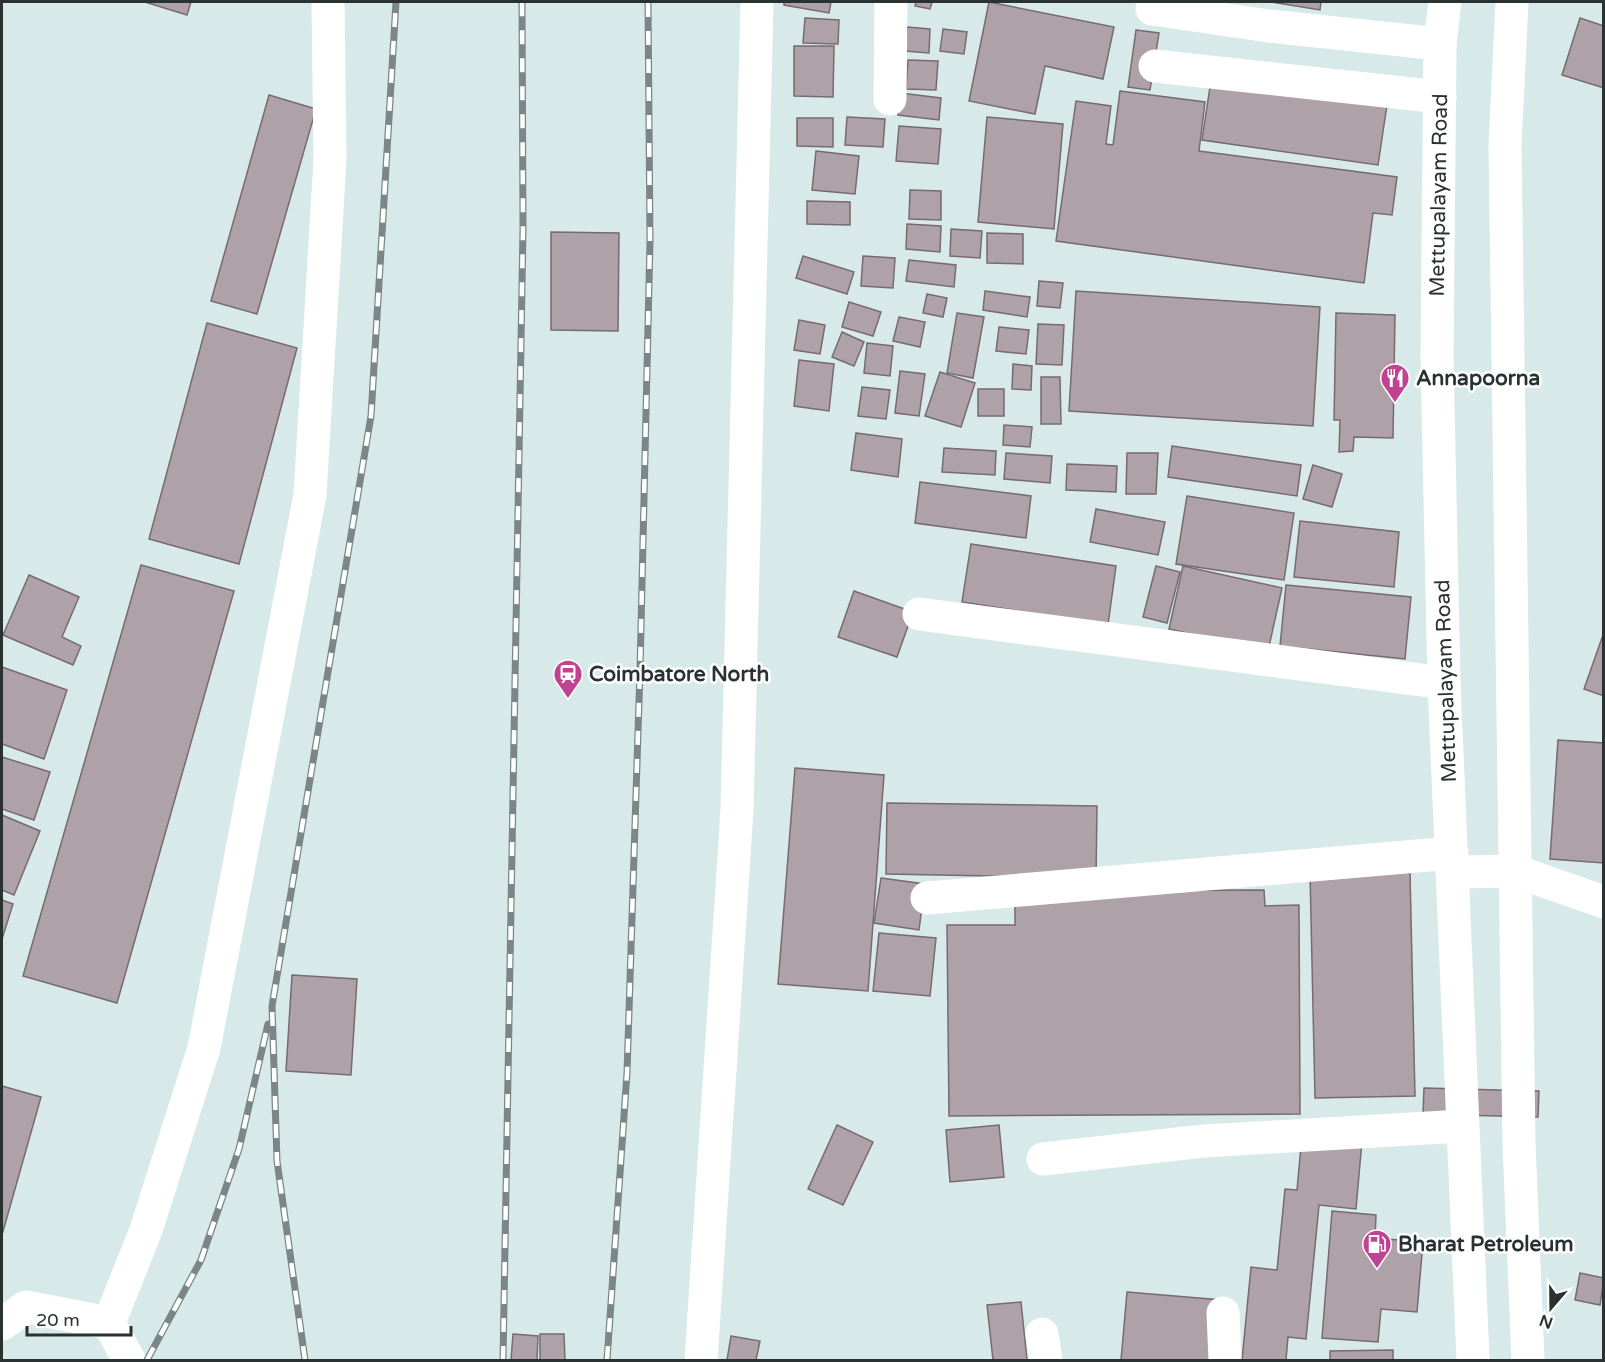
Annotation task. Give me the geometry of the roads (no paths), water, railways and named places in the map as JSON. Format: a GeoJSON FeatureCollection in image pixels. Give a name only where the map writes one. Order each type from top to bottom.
{"type":"FeatureCollection","features":[{"type":"Feature","properties":{"kind":"main road"},"geometry":{"type":"LineString","coordinates":[[109,1323],[146,1230],[204,1048],[310,495],[330,160],[328,2]]}},
{"type":"Feature","properties":{"kind":"main road"},"geometry":{"type":"LineString","coordinates":[[701,1360],[737,810],[757,2]]}},
{"type":"Feature","properties":{"kind":"main road"},"geometry":{"type":"LineString","coordinates":[[890,99],[891,2]]}},
{"type":"Feature","properties":{"kind":"main road","name":"Mettupalayam Road"},"geometry":{"type":"LineString","coordinates":[[1445,2],[1440,44],[1437,358],[1444,683],[1473,1360]]}},
{"type":"Feature","properties":{"kind":"main road"},"geometry":{"type":"LineString","coordinates":[[1512,2],[1505,145],[1519,1144],[1528,1360]]}},
{"type":"Feature","properties":{"kind":"main road"},"geometry":{"type":"LineString","coordinates":[[1152,9],[1269,26],[1440,44]]}},
{"type":"Feature","properties":{"kind":"main road"},"geometry":{"type":"LineString","coordinates":[[1155,66],[1440,97]]}},
{"type":"Feature","properties":{"kind":"main road"},"geometry":{"type":"LineString","coordinates":[[919,614],[1444,683]]}},
{"type":"Feature","properties":{"kind":"main road"},"geometry":{"type":"LineString","coordinates":[[927,898],[1452,862],[1515,871],[1604,902]]}},
{"type":"Feature","properties":{"kind":"main road"},"geometry":{"type":"LineString","coordinates":[[1043,1159],[1204,1141],[1462,1126]]}},
{"type":"Feature","properties":{"kind":"main road"},"geometry":{"type":"LineString","coordinates":[[2,1324],[26,1307],[109,1323]]}},
{"type":"Feature","properties":{"kind":"main road"},"geometry":{"type":"LineString","coordinates":[[1223,1313],[1226,1360]]}},
{"type":"Feature","properties":{"kind":"main road"},"geometry":{"type":"LineString","coordinates":[[109,1323],[129,1360]]}},
{"type":"Feature","properties":{"kind":"railway"},"geometry":{"type":"LineString","coordinates":[[305,1360],[277,1161],[272,1006],[371,416],[396,2]]}},
{"type":"Feature","properties":{"kind":"railway"},"geometry":{"type":"LineString","coordinates":[[503,1360],[523,229],[522,2]]}},
{"type":"Feature","properties":{"kind":"railway"},"geometry":{"type":"LineString","coordinates":[[607,1360],[627,1073],[640,670],[650,241],[648,2]]}},
{"type":"Feature","properties":{"kind":"railway"},"geometry":{"type":"LineString","coordinates":[[147,1360],[201,1260],[239,1149],[268,1024]]}},
{"type":"Feature","properties":{"kind":"place","name":"Annapoorna"},"geometry":{"type":"Point","coordinates":[1395,404]}},
{"type":"Feature","properties":{"kind":"place","name":"Coimbatore North"},"geometry":{"type":"Point","coordinates":[568,700]}},
{"type":"Feature","properties":{"kind":"place","name":"Bharat Petroleum"},"geometry":{"type":"Point","coordinates":[1377,1270]}}]}
